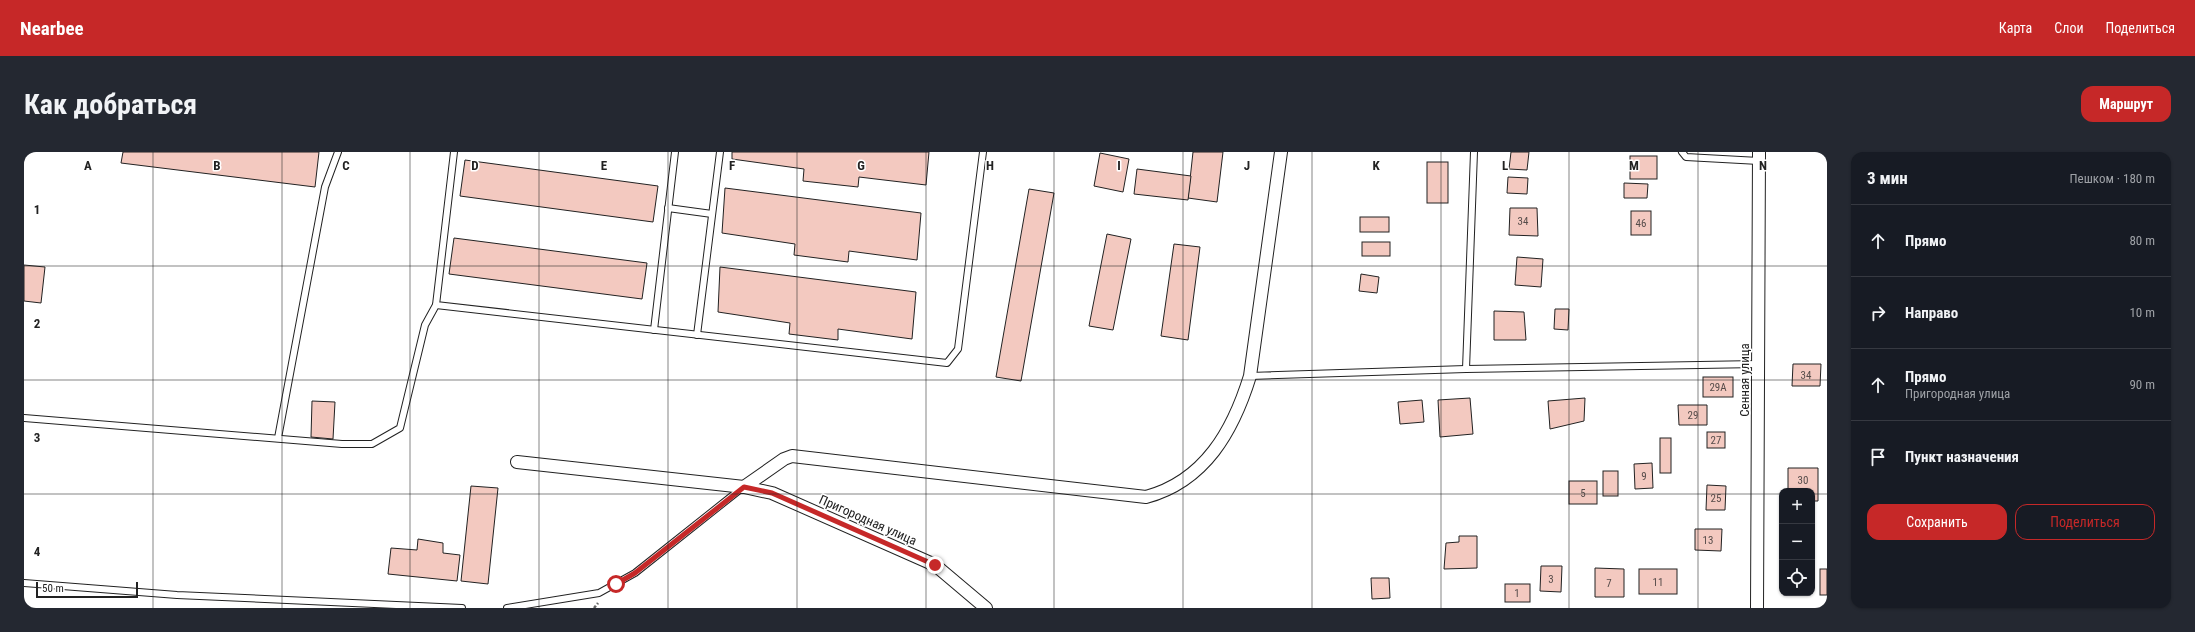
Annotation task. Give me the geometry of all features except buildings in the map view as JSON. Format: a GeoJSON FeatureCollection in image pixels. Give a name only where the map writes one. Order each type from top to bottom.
{"type":"FeatureCollection","features":[{"type":"Feature","properties":{"kind":"street"},"geometry":{"type":"LineString","coordinates":[[744,487],[784,459],[792,456],[1146,497],[1166,491],[1198,470],[1225,436],[1243,398],[1250,376],[1281,152]]}},
{"type":"Feature","properties":{"kind":"street","name":"Сенная улица"},"geometry":{"type":"LineString","coordinates":[[1757,608],[1759,156]]}},
{"type":"Feature","properties":{"kind":"street","name":"Пригородная улица"},"geometry":{"type":"LineString","coordinates":[[517,462],[744,487],[772,493],[935,565],[986,608]]}},
{"type":"Feature","properties":{"kind":"lane"},"geometry":{"type":"LineString","coordinates":[[278,438],[325,187],[338,152]]}},
{"type":"Feature","properties":{"kind":"lane"},"geometry":{"type":"LineString","coordinates":[[24,418],[342,444],[372,444],[400,428],[425,326],[436,305],[454,152]]}},
{"type":"Feature","properties":{"kind":"lane"},"geometry":{"type":"LineString","coordinates":[[654,330],[675,152]]}},
{"type":"Feature","properties":{"kind":"lane"},"geometry":{"type":"LineString","coordinates":[[697,335],[720,152]]}},
{"type":"Feature","properties":{"kind":"lane"},"geometry":{"type":"LineString","coordinates":[[436,305],[947,364],[958,349],[983,152]]}},
{"type":"Feature","properties":{"kind":"lane"},"geometry":{"type":"LineString","coordinates":[[1466,369],[1474,152]]}},
{"type":"Feature","properties":{"kind":"lane"},"geometry":{"type":"LineString","coordinates":[[1682,152],[1686,157],[1759,156]]}},
{"type":"Feature","properties":{"kind":"lane"},"geometry":{"type":"LineString","coordinates":[[668,208],[712,214]]}},
{"type":"Feature","properties":{"kind":"lane"},"geometry":{"type":"LineString","coordinates":[[1250,376],[1466,369],[1758,364]]}},
{"type":"Feature","properties":{"kind":"lane"},"geometry":{"type":"LineString","coordinates":[[507,608],[598,593],[635,573],[744,487]]}},
{"type":"Feature","properties":{"kind":"lane"},"geometry":{"type":"LineString","coordinates":[[24,583],[177,595],[462,608]]}},
{"type":"Feature","properties":{"kind":"route"},"geometry":{"type":"LineString","coordinates":[[616,584],[635,573],[684,536],[744,487],[772,493],[935,565]]}}]}
